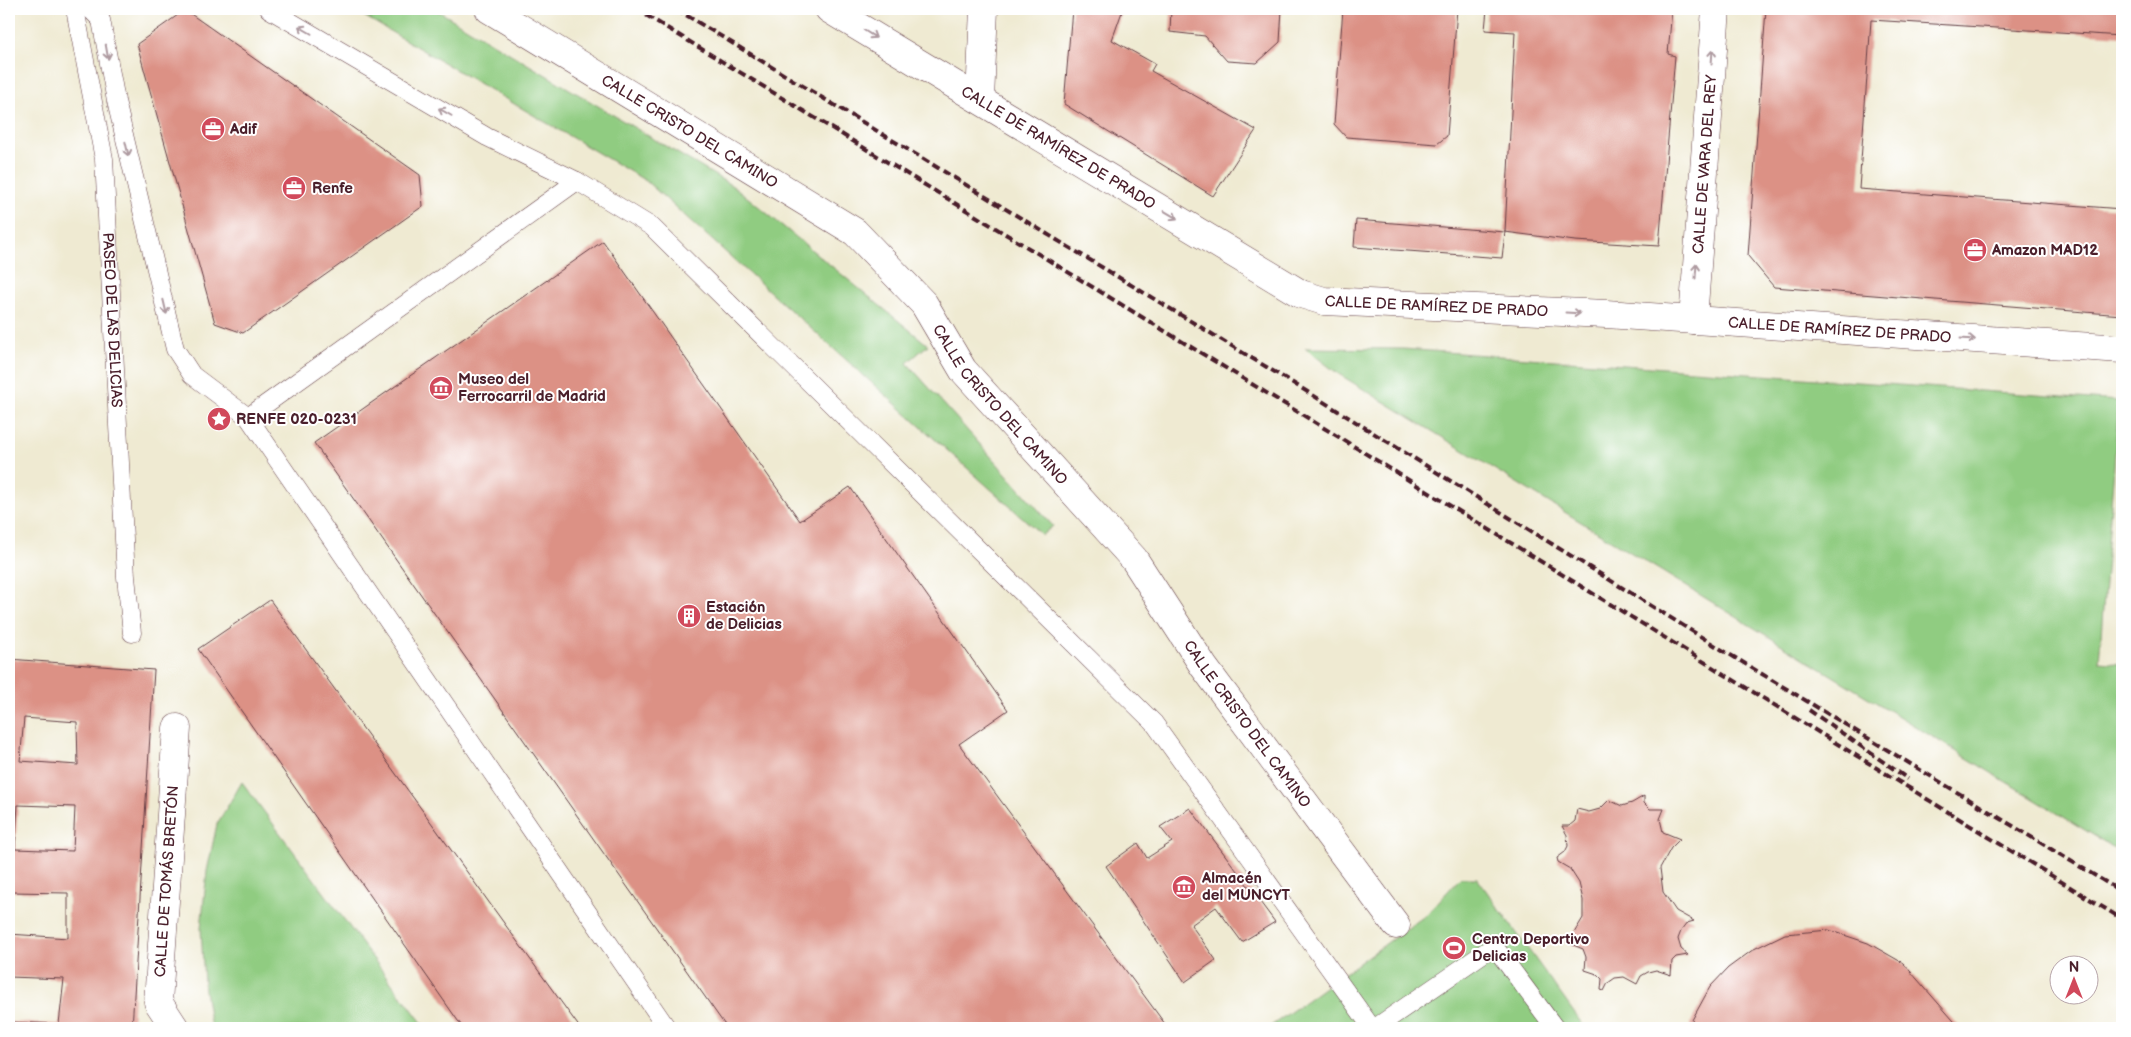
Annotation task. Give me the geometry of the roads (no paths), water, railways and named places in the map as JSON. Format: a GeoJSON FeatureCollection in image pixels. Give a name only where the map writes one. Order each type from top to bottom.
{"type":"FeatureCollection","features":[{"type":"Feature","properties":{"kind":"street","name":"CALLE CRISTO DEL CAMINO"},"geometry":{"type":"LineString","coordinates":[[489,9],[855,232],[924,304],[963,370],[1134,559],[1204,667],[1396,925]]}},
{"type":"Feature","properties":{"kind":"street","name":"CALLE DE RAMÍREZ DE PRADO"},"geometry":{"type":"LineString","coordinates":[[829,9],[1302,294],[1324,300],[1693,320],[2122,350]]}},
{"type":"Feature","properties":{"kind":"street"},"geometry":{"type":"LineString","coordinates":[[980,99],[984,9]]}},
{"type":"Feature","properties":{"kind":"street","name":"CALLE DE VARA DEL REY"},"geometry":{"type":"LineString","coordinates":[[1693,320],[1716,9]]}},
{"type":"Feature","properties":{"kind":"street","name":"CALLE DE TOMÁS BRETÓN"},"geometry":{"type":"LineString","coordinates":[[175,1028],[158,1002],[177,728]]}},
{"type":"Feature","properties":{"kind":"lane","name":"PASEO DE LAS DELICIAS"},"geometry":{"type":"LineString","coordinates":[[75,9],[104,159],[126,577],[132,633]]}},
{"type":"Feature","properties":{"kind":"lane"},"geometry":{"type":"LineString","coordinates":[[90,9],[101,20],[116,101],[175,349],[192,375],[248,417],[668,1028]]}},
{"type":"Feature","properties":{"kind":"lane"},"geometry":{"type":"LineString","coordinates":[[269,9],[487,136],[577,181],[652,227],[1154,723],[1374,1028],[1494,946],[1555,1028]]}},
{"type":"Feature","properties":{"kind":"lane"},"geometry":{"type":"LineString","coordinates":[[248,417],[577,181]]}},
{"type":"Feature","properties":{"kind":"railway"},"geometry":{"type":"LineString","coordinates":[[636,9],[1311,420],[2122,919]]}},
{"type":"Feature","properties":{"kind":"railway"},"geometry":{"type":"LineString","coordinates":[[676,9],[1306,391],[1724,651],[2122,892]]}},
{"type":"Feature","properties":{"kind":"railway"},"geometry":{"type":"LineString","coordinates":[[1809,710],[1908,779]]}},
{"type":"Feature","properties":{"kind":"place","name":"Adif"},"geometry":{"type":"Point","coordinates":[213,129]}},
{"type":"Feature","properties":{"kind":"place","name":"Renfe"},"geometry":{"type":"Point","coordinates":[294,188]}},
{"type":"Feature","properties":{"kind":"place","name":"Amazon MAD12"},"geometry":{"type":"Point","coordinates":[1975,250]}},
{"type":"Feature","properties":{"kind":"place","name":"Museo del Ferrocarril de Madrid"},"geometry":{"type":"Point","coordinates":[441,388]}},
{"type":"Feature","properties":{"kind":"place","name":"RENFE 020-0231"},"geometry":{"type":"Point","coordinates":[219,419]}},
{"type":"Feature","properties":{"kind":"place","name":"Estación de Delicias"},"geometry":{"type":"Point","coordinates":[689,616]}},
{"type":"Feature","properties":{"kind":"place","name":"Almacén del MUNCYT"},"geometry":{"type":"Point","coordinates":[1184,887]}},
{"type":"Feature","properties":{"kind":"place","name":"Centro Deportivo Delicias"},"geometry":{"type":"Point","coordinates":[1454,948]}}]}
